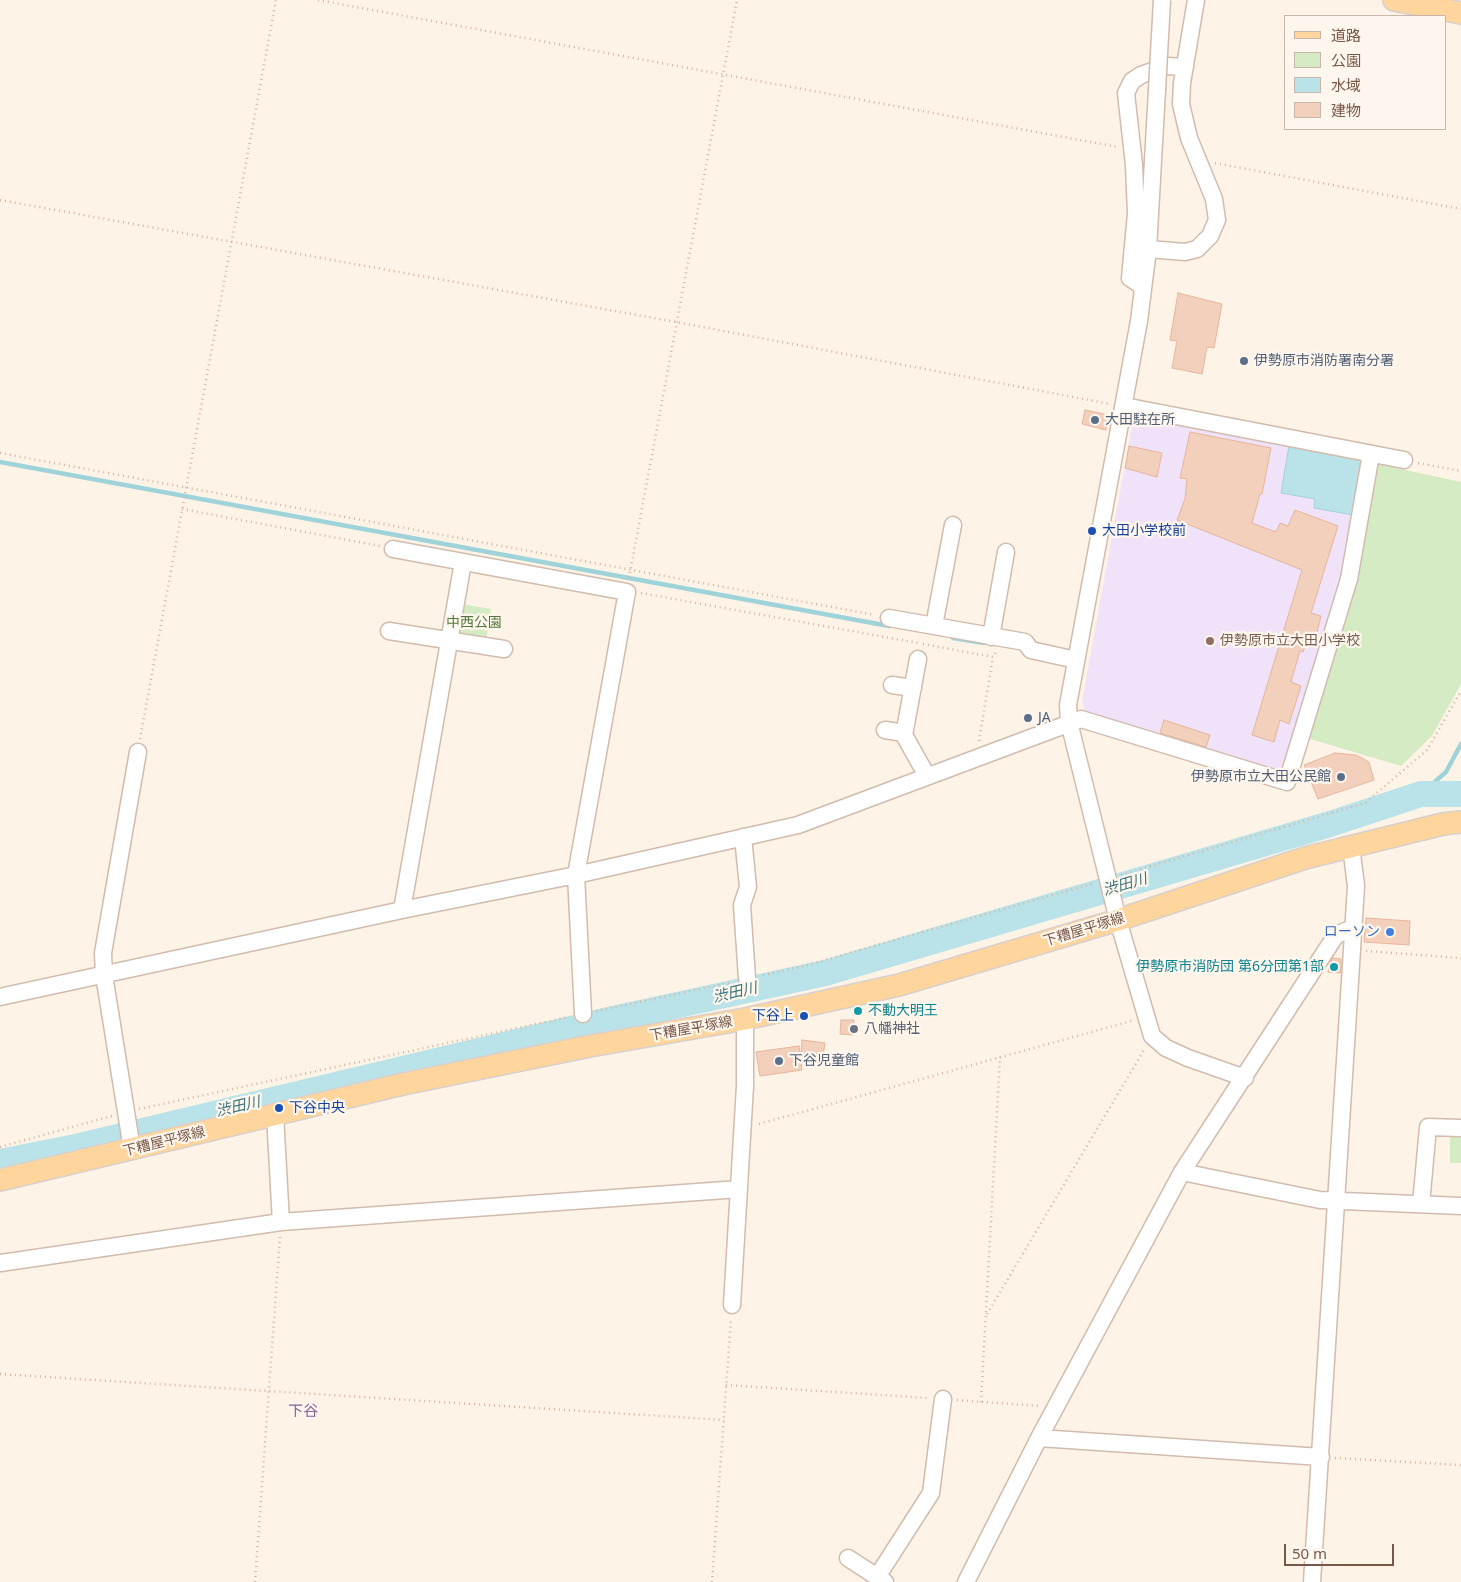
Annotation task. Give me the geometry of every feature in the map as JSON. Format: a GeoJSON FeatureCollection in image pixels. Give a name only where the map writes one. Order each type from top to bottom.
{"type":"FeatureCollection","features":[{"type":"Feature","properties":{"kind":"main road"},"geometry":{"type":"LineString","coordinates":[[1394,0],[1461,12]]}},
{"type":"Feature","properties":{"kind":"main road","name":"下糟屋平塚線"},"geometry":{"type":"LineString","coordinates":[[0,1180],[403,1084],[590,1046],[745,1019],[899,985],[1116,912],[1351,846],[1443,824],[1461,822]]}},
{"type":"Feature","properties":{"kind":"street"},"geometry":{"type":"LineString","coordinates":[[1162,0],[1148,249],[1124,406],[1068,705],[1069,722],[1108,883],[1152,1036],[1166,1048],[1188,1058],[1245,1078]]}},
{"type":"Feature","properties":{"kind":"street"},"geometry":{"type":"LineString","coordinates":[[1148,249],[1191,251],[1202,245],[1210,236],[1217,220],[1210,188],[1197,159],[1182,112],[1184,67],[1196,0]]}},
{"type":"Feature","properties":{"kind":"street"},"geometry":{"type":"LineString","coordinates":[[1143,287],[1130,278],[1136,214],[1126,93],[1132,81],[1167,66],[1184,67]]}},
{"type":"Feature","properties":{"kind":"street"},"geometry":{"type":"LineString","coordinates":[[1124,406],[1404,460]]}},
{"type":"Feature","properties":{"kind":"street"},"geometry":{"type":"LineString","coordinates":[[0,997],[402,910],[576,875],[798,825],[1081,719],[1287,782],[1349,579],[1371,454]]}},
{"type":"Feature","properties":{"kind":"street"},"geometry":{"type":"LineString","coordinates":[[934,626],[952,525]]}},
{"type":"Feature","properties":{"kind":"street"},"geometry":{"type":"LineString","coordinates":[[394,548],[626,592],[576,875],[583,1014]]}},
{"type":"Feature","properties":{"kind":"street"},"geometry":{"type":"LineString","coordinates":[[994,638],[1006,552]]}},
{"type":"Feature","properties":{"kind":"street"},"geometry":{"type":"LineString","coordinates":[[402,910],[463,562]]}},
{"type":"Feature","properties":{"kind":"street"},"geometry":{"type":"LineString","coordinates":[[889,618],[1024,642],[1031,650],[1076,660]]}},
{"type":"Feature","properties":{"kind":"street"},"geometry":{"type":"LineString","coordinates":[[389,631],[504,649]]}},
{"type":"Feature","properties":{"kind":"street"},"geometry":{"type":"LineString","coordinates":[[918,660],[904,733],[926,776]]}},
{"type":"Feature","properties":{"kind":"street"},"geometry":{"type":"LineString","coordinates":[[892,684],[913,688]]}},
{"type":"Feature","properties":{"kind":"street"},"geometry":{"type":"LineString","coordinates":[[885,730],[904,733]]}},
{"type":"Feature","properties":{"kind":"street"},"geometry":{"type":"LineString","coordinates":[[132,1149],[104,975],[103,953],[138,752]]}},
{"type":"Feature","properties":{"kind":"street"},"geometry":{"type":"LineString","coordinates":[[743,837],[748,887],[742,905],[747,978]]}},
{"type":"Feature","properties":{"kind":"street"},"geometry":{"type":"LineString","coordinates":[[1312,1582],[1356,886],[1351,846]]}},
{"type":"Feature","properties":{"kind":"street"},"geometry":{"type":"LineString","coordinates":[[966,1582],[1039,1438],[1182,1172],[1245,1078],[1336,935],[1353,928]]}},
{"type":"Feature","properties":{"kind":"street"},"geometry":{"type":"LineString","coordinates":[[732,1305],[743,1129],[745,1019]]}},
{"type":"Feature","properties":{"kind":"street"},"geometry":{"type":"LineString","coordinates":[[275,1114],[281,1222]]}},
{"type":"Feature","properties":{"kind":"street"},"geometry":{"type":"LineString","coordinates":[[1421,1204],[1428,1127],[1461,1128]]}},
{"type":"Feature","properties":{"kind":"street"},"geometry":{"type":"LineString","coordinates":[[1182,1172],[1320,1200],[1337,1199],[1461,1206]]}},
{"type":"Feature","properties":{"kind":"street"},"geometry":{"type":"LineString","coordinates":[[0,1263],[281,1222],[739,1189]]}},
{"type":"Feature","properties":{"kind":"street"},"geometry":{"type":"LineString","coordinates":[[848,1558],[881,1580],[931,1493],[943,1399]]}},
{"type":"Feature","properties":{"kind":"street"},"geometry":{"type":"LineString","coordinates":[[1039,1438],[1321,1457]]}},
{"type":"Feature","properties":{"kind":"path"},"geometry":{"type":"LineString","coordinates":[[138,752],[276,0]]}},
{"type":"Feature","properties":{"kind":"path"},"geometry":{"type":"LineString","coordinates":[[318,0],[1132,149]]}},
{"type":"Feature","properties":{"kind":"path"},"geometry":{"type":"LineString","coordinates":[[737,0],[626,592],[639,592],[993,657]]}},
{"type":"Feature","properties":{"kind":"path"},"geometry":{"type":"LineString","coordinates":[[1197,159],[1461,209]]}},
{"type":"Feature","properties":{"kind":"path"},"geometry":{"type":"LineString","coordinates":[[0,200],[676,322],[1124,406]]}},
{"type":"Feature","properties":{"kind":"path"},"geometry":{"type":"LineString","coordinates":[[0,453],[889,618]]}},
{"type":"Feature","properties":{"kind":"path"},"geometry":{"type":"LineString","coordinates":[[1404,460],[1461,471]]}},
{"type":"Feature","properties":{"kind":"path"},"geometry":{"type":"LineString","coordinates":[[182,509],[394,548]]}},
{"type":"Feature","properties":{"kind":"path"},"geometry":{"type":"LineString","coordinates":[[976,757],[993,657],[994,638]]}},
{"type":"Feature","properties":{"kind":"path"},"geometry":{"type":"LineString","coordinates":[[1352,950],[1461,958]]}},
{"type":"Feature","properties":{"kind":"path"},"geometry":{"type":"LineString","coordinates":[[743,1129],[1147,1017]]}},
{"type":"Feature","properties":{"kind":"path"},"geometry":{"type":"LineString","coordinates":[[986,1316],[1152,1036]]}},
{"type":"Feature","properties":{"kind":"path"},"geometry":{"type":"LineString","coordinates":[[981,1402],[1000,1057]]}},
{"type":"Feature","properties":{"kind":"path"},"geometry":{"type":"LineString","coordinates":[[255,1582],[281,1222]]}},
{"type":"Feature","properties":{"kind":"path"},"geometry":{"type":"LineString","coordinates":[[712,1582],[732,1305]]}},
{"type":"Feature","properties":{"kind":"path"},"geometry":{"type":"LineString","coordinates":[[0,1374],[724,1420]]}},
{"type":"Feature","properties":{"kind":"path"},"geometry":{"type":"LineString","coordinates":[[726,1385],[1056,1407]]}},
{"type":"Feature","properties":{"kind":"path"},"geometry":{"type":"LineString","coordinates":[[1321,1457],[1461,1465]]}},
{"type":"Feature","properties":{"kind":"shaded area","name":"伊勢原市立大田小学校"},"geometry":{"type":"Polygon","coordinates":[[[1134,415],[1366,458],[1345,579],[1281,774],[1087,717],[1082,702],[1134,415]]]}},
{"type":"Feature","properties":{"kind":"green space"},"geometry":{"type":"Polygon","coordinates":[[[1373,463],[1461,482],[1461,684],[1432,736],[1401,766],[1307,738],[1353,595],[1373,463]]]}},
{"type":"Feature","properties":{"kind":"green space","name":"中西公園"},"geometry":{"type":"Polygon","coordinates":[[[462,604],[491,609],[486,641],[457,636],[462,604]]]}},
{"type":"Feature","properties":{"kind":"green space"},"geometry":{"type":"Polygon","coordinates":[[[1450,1131],[1461,1131],[1461,1163],[1450,1163],[1450,1131]]]}},
{"type":"Feature","properties":{"kind":"water"},"geometry":{"type":"Polygon","coordinates":[[[1289,446],[1363,459],[1353,515],[1314,508],[1315,499],[1281,493],[1289,446]]]}},
{"type":"Feature","properties":{"kind":"building"},"geometry":{"type":"Polygon","coordinates":[[[1178,293],[1222,304],[1214,348],[1207,347],[1202,374],[1172,368],[1177,341],[1170,340],[1178,293]]]}},
{"type":"Feature","properties":{"kind":"building","name":"大田駐在所"},"geometry":{"type":"Polygon","coordinates":[[[1085,410],[1109,415],[1106,430],[1082,424],[1085,410]]]}},
{"type":"Feature","properties":{"kind":"building"},"geometry":{"type":"Polygon","coordinates":[[[1190,432],[1271,448],[1262,494],[1260,494],[1252,523],[1276,532],[1280,523],[1288,526],[1295,510],[1338,526],[1311,613],[1321,616],[1316,636],[1309,633],[1303,652],[1300,651],[1291,682],[1301,686],[1289,724],[1280,720],[1274,742],[1252,735],[1302,570],[1177,520],[1185,499],[1187,479],[1180,478],[1190,432]]]}},
{"type":"Feature","properties":{"kind":"building"},"geometry":{"type":"Polygon","coordinates":[[[1129,446],[1162,453],[1157,477],[1125,468],[1129,446]]]}},
{"type":"Feature","properties":{"kind":"building"},"geometry":{"type":"Polygon","coordinates":[[[1164,720],[1210,735],[1206,747],[1160,733],[1164,720]]]}},
{"type":"Feature","properties":{"kind":"building","name":"伊勢原市立大田公民館"},"geometry":{"type":"Polygon","coordinates":[[[1335,753],[1356,755],[1369,762],[1374,780],[1318,799],[1304,765],[1335,753]]]}},
{"type":"Feature","properties":{"kind":"building"},"geometry":{"type":"Polygon","coordinates":[[[1366,918],[1410,921],[1409,945],[1364,942],[1366,918]]]}},
{"type":"Feature","properties":{"kind":"building"},"geometry":{"type":"Polygon","coordinates":[[[1333,958],[1341,959],[1341,973],[1328,972],[1329,964],[1333,958]]]}},
{"type":"Feature","properties":{"kind":"building"},"geometry":{"type":"Polygon","coordinates":[[[841,1020],[854,1020],[853,1035],[840,1034],[841,1020]]]}},
{"type":"Feature","properties":{"kind":"building"},"geometry":{"type":"Polygon","coordinates":[[[802,1040],[825,1043],[823,1057],[801,1054],[802,1040]]]}},
{"type":"Feature","properties":{"kind":"building","name":"下谷児童館"},"geometry":{"type":"Polygon","coordinates":[[[799,1046],[802,1070],[760,1076],[756,1052],[799,1046]]]}},
{"type":"Feature","properties":{"kind":"waterway"},"geometry":{"type":"LineString","coordinates":[[0,462],[889,626]]}},
{"type":"Feature","properties":{"kind":"waterway"},"geometry":{"type":"LineString","coordinates":[[953,638],[984,643]]}},
{"type":"Feature","properties":{"kind":"waterway"},"geometry":{"type":"LineString","coordinates":[[1421,794],[1446,772],[1461,744]]}},
{"type":"Feature","properties":{"kind":"waterway","name":"渋田川"},"geometry":{"type":"LineString","coordinates":[[0,1162],[76,1147],[609,1020],[825,973],[1330,824],[1421,794],[1461,794]]}},
{"type":"Feature","properties":{"kind":"place","name":"伊勢原市消防署南分署"},"geometry":{"type":"Point","coordinates":[1244,361]}},
{"type":"Feature","properties":{"kind":"place","name":"大田駐在所"},"geometry":{"type":"Point","coordinates":[1095,420]}},
{"type":"Feature","properties":{"kind":"place","name":"大田小学校前"},"geometry":{"type":"Point","coordinates":[1092,531]}},
{"type":"Feature","properties":{"kind":"place","name":"伊勢原市立大田小学校"},"geometry":{"type":"Point","coordinates":[1210,641]}},
{"type":"Feature","properties":{"kind":"place","name":"JA"},"geometry":{"type":"Point","coordinates":[1028,718]}},
{"type":"Feature","properties":{"kind":"place","name":"伊勢原市立大田公民館"},"geometry":{"type":"Point","coordinates":[1341,777]}},
{"type":"Feature","properties":{"kind":"place","name":"ローソン"},"geometry":{"type":"Point","coordinates":[1390,932]}},
{"type":"Feature","properties":{"kind":"place","name":"伊勢原市消防団 第6分団第1部"},"geometry":{"type":"Point","coordinates":[1334,967]}},
{"type":"Feature","properties":{"kind":"place","name":"不動大明王"},"geometry":{"type":"Point","coordinates":[858,1011]}},
{"type":"Feature","properties":{"kind":"place","name":"下谷上"},"geometry":{"type":"Point","coordinates":[804,1016]}},
{"type":"Feature","properties":{"kind":"place","name":"八幡神社"},"geometry":{"type":"Point","coordinates":[854,1029]}},
{"type":"Feature","properties":{"kind":"place","name":"下谷児童館"},"geometry":{"type":"Point","coordinates":[779,1061]}},
{"type":"Feature","properties":{"kind":"place","name":"下谷中央"},"geometry":{"type":"Point","coordinates":[279,1108]}},
{"type":"Feature","properties":{"kind":"district","name":"下谷"},"geometry":{"type":"Point","coordinates":[303,1412]}}]}
